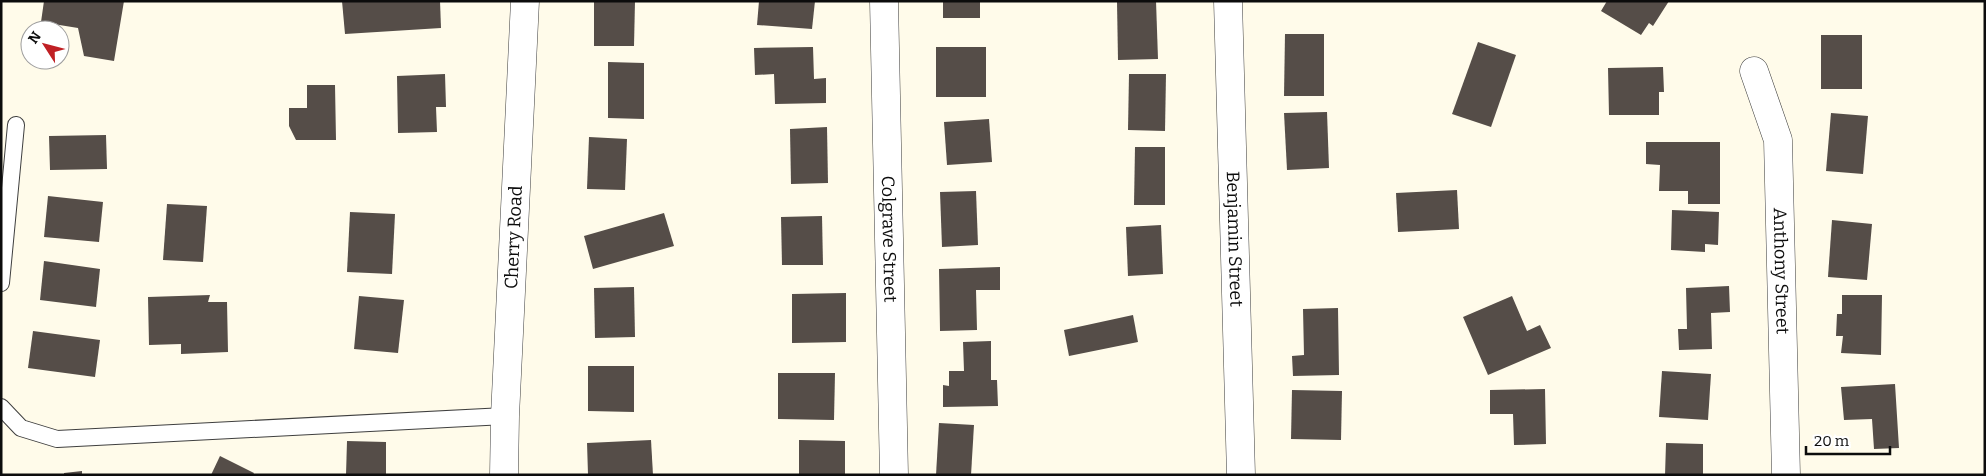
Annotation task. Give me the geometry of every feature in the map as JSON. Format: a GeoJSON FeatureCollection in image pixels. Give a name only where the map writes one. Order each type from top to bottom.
{"type":"FeatureCollection","features":[{"type":"Feature","properties":{"kind":"street","name":"Cherry Road"},"geometry":{"type":"LineString","coordinates":[[504,475],[504,416],[525,1]]}},
{"type":"Feature","properties":{"kind":"street","name":"Colgrave Street"},"geometry":{"type":"LineString","coordinates":[[884,1],[894,475]]}},
{"type":"Feature","properties":{"kind":"street","name":"Benjamin Street"},"geometry":{"type":"LineString","coordinates":[[1228,1],[1241,475]]}},
{"type":"Feature","properties":{"kind":"street","name":"Anthony Street"},"geometry":{"type":"LineString","coordinates":[[1754,71],[1778,140],[1786,475]]}},
{"type":"Feature","properties":{"kind":"lane"},"geometry":{"type":"LineString","coordinates":[[1,283],[16,126]]}},
{"type":"Feature","properties":{"kind":"lane"},"geometry":{"type":"LineString","coordinates":[[1,407],[21,428],[58,439],[504,416]]}},
{"type":"Feature","properties":{"kind":"building"},"geometry":{"type":"Polygon","coordinates":[[[44,1],[124,1],[114,61],[84,56],[78,28],[70,27],[70,20],[41,20],[44,1]]]}},
{"type":"Feature","properties":{"kind":"building"},"geometry":{"type":"Polygon","coordinates":[[[342,1],[440,1],[441,28],[345,34],[342,1]]]}},
{"type":"Feature","properties":{"kind":"building"},"geometry":{"type":"Polygon","coordinates":[[[594,1],[635,1],[634,46],[594,46],[594,1]]]}},
{"type":"Feature","properties":{"kind":"building"},"geometry":{"type":"Polygon","coordinates":[[[759,1],[815,1],[812,29],[757,25],[759,1]]]}},
{"type":"Feature","properties":{"kind":"building"},"geometry":{"type":"Polygon","coordinates":[[[943,1],[980,1],[980,18],[943,18],[943,1]]]}},
{"type":"Feature","properties":{"kind":"building"},"geometry":{"type":"Polygon","coordinates":[[[1156,1],[1158,59],[1118,60],[1117,2],[1156,1]]]}},
{"type":"Feature","properties":{"kind":"building"},"geometry":{"type":"Polygon","coordinates":[[[1607,1],[1669,1],[1653,26],[1649,23],[1641,35],[1601,11],[1607,1]]]}},
{"type":"Feature","properties":{"kind":"building"},"geometry":{"type":"Polygon","coordinates":[[[1285,34],[1324,34],[1324,96],[1284,96],[1285,34]]]}},
{"type":"Feature","properties":{"kind":"building"},"geometry":{"type":"Polygon","coordinates":[[[1821,35],[1862,35],[1862,89],[1821,89],[1821,35]]]}},
{"type":"Feature","properties":{"kind":"building"},"geometry":{"type":"Polygon","coordinates":[[[1478,42],[1516,55],[1491,127],[1452,114],[1478,42]]]}},
{"type":"Feature","properties":{"kind":"building"},"geometry":{"type":"Polygon","coordinates":[[[813,47],[814,79],[826,78],[826,103],[775,104],[774,74],[755,75],[754,48],[813,47]]]}},
{"type":"Feature","properties":{"kind":"building"},"geometry":{"type":"Polygon","coordinates":[[[936,47],[986,47],[986,97],[936,97],[936,47]]]}},
{"type":"Feature","properties":{"kind":"building"},"geometry":{"type":"Polygon","coordinates":[[[608,62],[644,63],[644,119],[608,118],[608,62]]]}},
{"type":"Feature","properties":{"kind":"building"},"geometry":{"type":"Polygon","coordinates":[[[1663,67],[1664,92],[1659,92],[1659,115],[1609,115],[1608,68],[1663,67]]]}},
{"type":"Feature","properties":{"kind":"building"},"geometry":{"type":"Polygon","coordinates":[[[445,74],[446,107],[436,107],[437,132],[398,133],[397,76],[445,74]]]}},
{"type":"Feature","properties":{"kind":"building"},"geometry":{"type":"Polygon","coordinates":[[[1129,74],[1166,74],[1165,131],[1128,130],[1129,74]]]}},
{"type":"Feature","properties":{"kind":"building"},"geometry":{"type":"Polygon","coordinates":[[[307,85],[335,85],[336,140],[296,140],[289,126],[289,108],[307,108],[307,85]]]}},
{"type":"Feature","properties":{"kind":"building"},"geometry":{"type":"Polygon","coordinates":[[[1327,112],[1329,168],[1287,170],[1284,113],[1327,112]]]}},
{"type":"Feature","properties":{"kind":"building"},"geometry":{"type":"Polygon","coordinates":[[[1831,113],[1868,116],[1863,174],[1826,171],[1831,113]]]}},
{"type":"Feature","properties":{"kind":"building"},"geometry":{"type":"Polygon","coordinates":[[[989,119],[992,162],[947,165],[944,122],[989,119]]]}},
{"type":"Feature","properties":{"kind":"building"},"geometry":{"type":"Polygon","coordinates":[[[827,127],[828,183],[791,184],[790,129],[827,127]]]}},
{"type":"Feature","properties":{"kind":"building"},"geometry":{"type":"Polygon","coordinates":[[[106,135],[107,169],[50,170],[49,136],[106,135]]]}},
{"type":"Feature","properties":{"kind":"building"},"geometry":{"type":"Polygon","coordinates":[[[589,137],[627,139],[625,190],[587,189],[589,137]]]}},
{"type":"Feature","properties":{"kind":"building"},"geometry":{"type":"Polygon","coordinates":[[[1646,142],[1720,142],[1720,204],[1688,204],[1688,191],[1659,191],[1660,165],[1646,164],[1646,142]]]}},
{"type":"Feature","properties":{"kind":"building"},"geometry":{"type":"Polygon","coordinates":[[[1135,147],[1165,147],[1165,205],[1134,205],[1135,147]]]}},
{"type":"Feature","properties":{"kind":"building"},"geometry":{"type":"Polygon","coordinates":[[[1457,190],[1459,229],[1398,232],[1396,193],[1457,190]]]}},
{"type":"Feature","properties":{"kind":"building"},"geometry":{"type":"Polygon","coordinates":[[[976,191],[978,245],[942,247],[940,192],[976,191]]]}},
{"type":"Feature","properties":{"kind":"building"},"geometry":{"type":"Polygon","coordinates":[[[48,196],[103,202],[99,242],[44,237],[48,196]]]}},
{"type":"Feature","properties":{"kind":"building"},"geometry":{"type":"Polygon","coordinates":[[[167,204],[207,206],[203,262],[163,260],[167,204]]]}},
{"type":"Feature","properties":{"kind":"building"},"geometry":{"type":"Polygon","coordinates":[[[1672,210],[1719,212],[1718,245],[1705,244],[1705,252],[1671,250],[1672,210]]]}},
{"type":"Feature","properties":{"kind":"building"},"geometry":{"type":"Polygon","coordinates":[[[350,212],[395,214],[392,274],[347,272],[350,212]]]}},
{"type":"Feature","properties":{"kind":"building"},"geometry":{"type":"Polygon","coordinates":[[[664,213],[674,246],[593,269],[584,236],[664,213]]]}},
{"type":"Feature","properties":{"kind":"building"},"geometry":{"type":"Polygon","coordinates":[[[822,216],[823,265],[782,265],[781,217],[822,216]]]}},
{"type":"Feature","properties":{"kind":"building"},"geometry":{"type":"Polygon","coordinates":[[[1832,220],[1872,224],[1867,280],[1828,277],[1832,220]]]}},
{"type":"Feature","properties":{"kind":"building"},"geometry":{"type":"Polygon","coordinates":[[[1161,225],[1163,274],[1128,276],[1126,227],[1161,225]]]}},
{"type":"Feature","properties":{"kind":"building"},"geometry":{"type":"Polygon","coordinates":[[[44,261],[100,269],[96,307],[40,300],[44,261]]]}},
{"type":"Feature","properties":{"kind":"building"},"geometry":{"type":"Polygon","coordinates":[[[1000,267],[1000,290],[976,290],[977,330],[940,331],[939,269],[1000,267]]]}},
{"type":"Feature","properties":{"kind":"building"},"geometry":{"type":"Polygon","coordinates":[[[1729,286],[1730,312],[1711,313],[1712,349],[1679,350],[1678,329],[1687,329],[1686,288],[1729,286]]]}},
{"type":"Feature","properties":{"kind":"building"},"geometry":{"type":"Polygon","coordinates":[[[634,287],[635,337],[595,338],[594,288],[634,287]]]}},
{"type":"Feature","properties":{"kind":"building"},"geometry":{"type":"Polygon","coordinates":[[[846,293],[846,342],[792,343],[792,294],[846,293]]]}},
{"type":"Feature","properties":{"kind":"building"},"geometry":{"type":"Polygon","coordinates":[[[210,295],[208,302],[227,302],[228,352],[181,354],[181,344],[149,345],[148,297],[210,295]]]}},
{"type":"Feature","properties":{"kind":"building"},"geometry":{"type":"Polygon","coordinates":[[[1842,295],[1882,295],[1881,355],[1841,353],[1843,336],[1836,336],[1837,314],[1842,314],[1842,295]]]}},
{"type":"Feature","properties":{"kind":"building"},"geometry":{"type":"Polygon","coordinates":[[[359,296],[404,300],[398,353],[354,349],[359,296]]]}},
{"type":"Feature","properties":{"kind":"building"},"geometry":{"type":"Polygon","coordinates":[[[1512,296],[1527,331],[1540,325],[1551,348],[1488,375],[1463,317],[1512,296]]]}},
{"type":"Feature","properties":{"kind":"building"},"geometry":{"type":"Polygon","coordinates":[[[1338,308],[1339,375],[1293,376],[1292,356],[1304,355],[1303,309],[1338,308]]]}},
{"type":"Feature","properties":{"kind":"building"},"geometry":{"type":"Polygon","coordinates":[[[1133,315],[1138,342],[1069,356],[1064,330],[1133,315]]]}},
{"type":"Feature","properties":{"kind":"building"},"geometry":{"type":"Polygon","coordinates":[[[33,331],[100,340],[95,377],[28,368],[33,331]]]}},
{"type":"Feature","properties":{"kind":"building"},"geometry":{"type":"Polygon","coordinates":[[[991,341],[991,380],[997,380],[998,406],[943,407],[943,385],[949,386],[949,371],[964,371],[963,342],[991,341]]]}},
{"type":"Feature","properties":{"kind":"building"},"geometry":{"type":"Polygon","coordinates":[[[588,366],[634,366],[634,412],[588,411],[588,366]]]}},
{"type":"Feature","properties":{"kind":"building"},"geometry":{"type":"Polygon","coordinates":[[[1662,371],[1711,374],[1708,420],[1659,417],[1662,371]]]}},
{"type":"Feature","properties":{"kind":"building"},"geometry":{"type":"Polygon","coordinates":[[[778,373],[835,373],[834,420],[778,419],[778,373]]]}},
{"type":"Feature","properties":{"kind":"building"},"geometry":{"type":"Polygon","coordinates":[[[1895,384],[1899,448],[1874,449],[1872,419],[1844,420],[1841,387],[1895,384]]]}},
{"type":"Feature","properties":{"kind":"building"},"geometry":{"type":"Polygon","coordinates":[[[1545,389],[1546,444],[1514,445],[1513,414],[1490,414],[1490,390],[1545,389]]]}},
{"type":"Feature","properties":{"kind":"building"},"geometry":{"type":"Polygon","coordinates":[[[1292,390],[1342,391],[1341,440],[1291,439],[1292,390]]]}},
{"type":"Feature","properties":{"kind":"building"},"geometry":{"type":"Polygon","coordinates":[[[939,423],[974,425],[971,475],[936,475],[939,423]]]}},
{"type":"Feature","properties":{"kind":"building"},"geometry":{"type":"Polygon","coordinates":[[[651,440],[653,475],[588,475],[587,443],[651,440]]]}},
{"type":"Feature","properties":{"kind":"building"},"geometry":{"type":"Polygon","coordinates":[[[799,440],[845,441],[845,475],[799,475],[799,440]]]}},
{"type":"Feature","properties":{"kind":"building"},"geometry":{"type":"Polygon","coordinates":[[[347,441],[386,442],[386,475],[346,475],[347,441]]]}},
{"type":"Feature","properties":{"kind":"building"},"geometry":{"type":"Polygon","coordinates":[[[1666,443],[1703,444],[1703,475],[1665,475],[1666,443]]]}},
{"type":"Feature","properties":{"kind":"building"},"geometry":{"type":"Polygon","coordinates":[[[220,456],[254,473],[253,475],[211,475],[220,456]]]}},
{"type":"Feature","properties":{"kind":"building"},"geometry":{"type":"Polygon","coordinates":[[[82,471],[82,475],[64,475],[64,473],[82,471]]]}}]}
